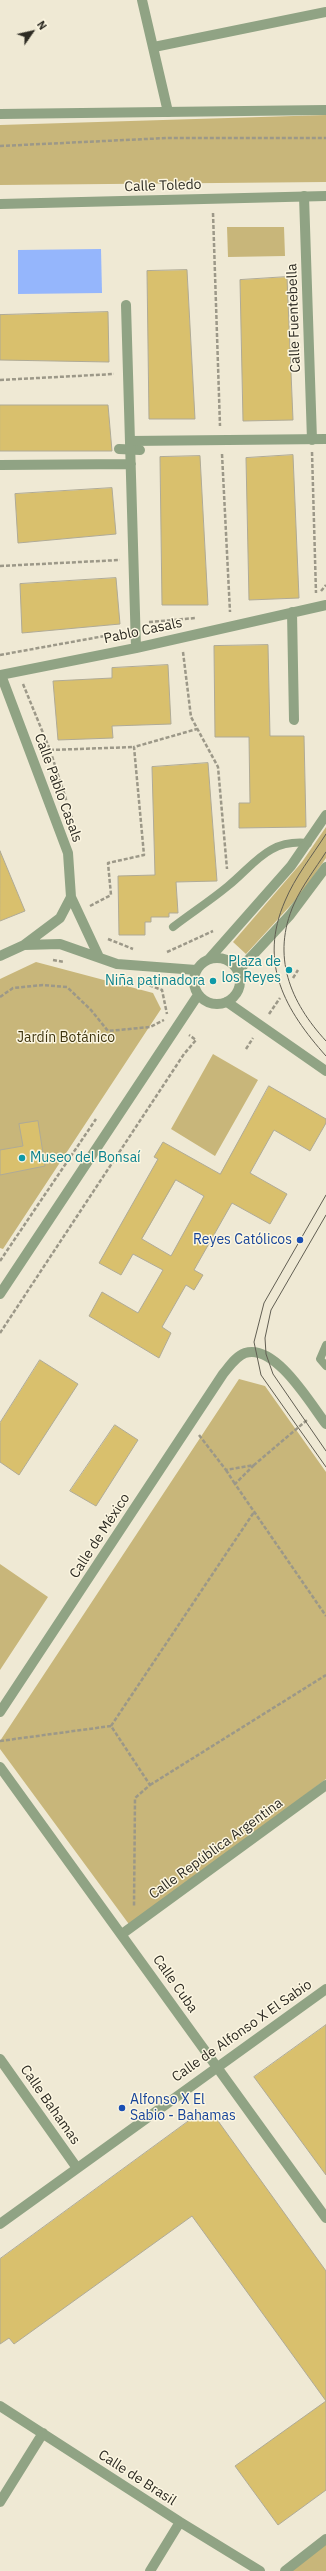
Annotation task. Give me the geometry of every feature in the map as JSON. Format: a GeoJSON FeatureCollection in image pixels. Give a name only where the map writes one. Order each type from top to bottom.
{"type":"FeatureCollection","features":[{"type":"Feature","properties":{"kind":"street"},"geometry":{"type":"LineString","coordinates":[[142,0],[168,112]]}},
{"type":"Feature","properties":{"kind":"street"},"geometry":{"type":"LineString","coordinates":[[154,48],[326,12]]}},
{"type":"Feature","properties":{"kind":"street"},"geometry":{"type":"LineString","coordinates":[[0,114],[326,110]]}},
{"type":"Feature","properties":{"kind":"street","name":"Calle Fuentebella"},"geometry":{"type":"LineString","coordinates":[[304,196],[312,440]]}},
{"type":"Feature","properties":{"kind":"street","name":"Calle Toledo"},"geometry":{"type":"LineString","coordinates":[[0,204],[326,196]]}},
{"type":"Feature","properties":{"kind":"street"},"geometry":{"type":"LineString","coordinates":[[126,305],[128,374],[134,447],[131,464],[136,648]]}},
{"type":"Feature","properties":{"kind":"street"},"geometry":{"type":"LineString","coordinates":[[119,449],[134,447],[326,439]]}},
{"type":"Feature","properties":{"kind":"street"},"geometry":{"type":"LineString","coordinates":[[0,465],[131,464]]}},
{"type":"Feature","properties":{"kind":"street","name":"Pablo Casals"},"geometry":{"type":"LineString","coordinates":[[0,675],[136,648],[326,605]]}},
{"type":"Feature","properties":{"kind":"street"},"geometry":{"type":"LineString","coordinates":[[292,612],[294,720]]}},
{"type":"Feature","properties":{"kind":"street","name":"Calle Pablo Casals"},"geometry":{"type":"LineString","coordinates":[[0,675],[68,852],[71,897],[99,957]]}},
{"type":"Feature","properties":{"kind":"street"},"geometry":{"type":"LineString","coordinates":[[209,959],[226,960],[238,971],[239,986],[237,993],[227,1002],[212,1004],[198,995],[194,986],[196,970],[209,959],[291,866],[326,815]]}},
{"type":"Feature","properties":{"kind":"street"},"geometry":{"type":"LineString","coordinates":[[238,971],[290,914],[326,867]]}},
{"type":"Feature","properties":{"kind":"street"},"geometry":{"type":"LineString","coordinates":[[0,956],[24,945],[60,918],[71,897]]}},
{"type":"Feature","properties":{"kind":"street"},"geometry":{"type":"LineString","coordinates":[[24,945],[60,944],[117,964],[196,970]]}},
{"type":"Feature","properties":{"kind":"street"},"geometry":{"type":"LineString","coordinates":[[0,1294],[198,995]]}},
{"type":"Feature","properties":{"kind":"street"},"geometry":{"type":"LineString","coordinates":[[227,1002],[326,1071]]}},
{"type":"Feature","properties":{"kind":"street","name":"Calle de México"},"geometry":{"type":"LineString","coordinates":[[0,1712],[223,1374],[238,1357],[245,1353],[266,1354],[279,1364],[317,1412]]}},
{"type":"Feature","properties":{"kind":"street"},"geometry":{"type":"LineString","coordinates":[[317,1412],[326,1424]]}},
{"type":"Feature","properties":{"kind":"street","name":"Calle Cuba"},"geometry":{"type":"LineString","coordinates":[[0,1767],[326,2218]]}},
{"type":"Feature","properties":{"kind":"street","name":"Calle República Argentina"},"geometry":{"type":"LineString","coordinates":[[122,1934],[326,1785]]}},
{"type":"Feature","properties":{"kind":"street","name":"Calle de Alfonso X El Sabio"},"geometry":{"type":"LineString","coordinates":[[0,2224],[217,2066],[326,1989]]}},
{"type":"Feature","properties":{"kind":"street","name":"Calle Bahamas"},"geometry":{"type":"LineString","coordinates":[[0,2059],[77,2168]]}},
{"type":"Feature","properties":{"kind":"street","name":"Calle de Brasil"},"geometry":{"type":"LineString","coordinates":[[0,2406],[180,2522],[260,2571]]}},
{"type":"Feature","properties":{"kind":"street"},"geometry":{"type":"LineString","coordinates":[[0,2502],[43,2433]]}},
{"type":"Feature","properties":{"kind":"street"},"geometry":{"type":"LineString","coordinates":[[150,2571],[180,2522]]}},
{"type":"Feature","properties":{"kind":"street"},"geometry":{"type":"LineString","coordinates":[[285,2571],[326,2539]]}},
{"type":"Feature","properties":{"kind":"lane"},"geometry":{"type":"LineString","coordinates":[[173,926],[229,886],[260,855],[291,842],[308,843]]}},
{"type":"Feature","properties":{"kind":"lane"},"geometry":{"type":"LineString","coordinates":[[326,1345],[320,1359],[326,1366]]}},
{"type":"Feature","properties":{"kind":"path"},"geometry":{"type":"LineString","coordinates":[[0,146],[167,138],[326,138]]}},
{"type":"Feature","properties":{"kind":"path"},"geometry":{"type":"LineString","coordinates":[[213,209],[220,427]]}},
{"type":"Feature","properties":{"kind":"path"},"geometry":{"type":"LineString","coordinates":[[0,380],[128,374]]}},
{"type":"Feature","properties":{"kind":"path"},"geometry":{"type":"LineString","coordinates":[[212,427],[228,427]]}},
{"type":"Feature","properties":{"kind":"path"},"geometry":{"type":"LineString","coordinates":[[312,440],[316,598],[326,585]]}},
{"type":"Feature","properties":{"kind":"path"},"geometry":{"type":"LineString","coordinates":[[222,449],[230,616]]}},
{"type":"Feature","properties":{"kind":"path"},"geometry":{"type":"LineString","coordinates":[[122,552],[122,567]]}},
{"type":"Feature","properties":{"kind":"path"},"geometry":{"type":"LineString","coordinates":[[0,566],[122,560]]}},
{"type":"Feature","properties":{"kind":"path"},"geometry":{"type":"LineString","coordinates":[[143,623],[201,618]]}},
{"type":"Feature","properties":{"kind":"path"},"geometry":{"type":"LineString","coordinates":[[0,656],[126,632]]}},
{"type":"Feature","properties":{"kind":"path"},"geometry":{"type":"LineString","coordinates":[[181,638],[191,717],[218,767],[229,886]]}},
{"type":"Feature","properties":{"kind":"path"},"geometry":{"type":"LineString","coordinates":[[30,683],[22,684],[50,750],[74,823]]}},
{"type":"Feature","properties":{"kind":"path"},"geometry":{"type":"LineString","coordinates":[[50,750],[134,747],[197,729]]}},
{"type":"Feature","properties":{"kind":"path"},"geometry":{"type":"LineString","coordinates":[[90,906],[111,896],[108,863],[144,856],[134,747]]}},
{"type":"Feature","properties":{"kind":"path"},"geometry":{"type":"LineString","coordinates":[[87,900],[94,913]]}},
{"type":"Feature","properties":{"kind":"path"},"geometry":{"type":"LineString","coordinates":[[159,953],[166,952],[214,931]]}},
{"type":"Feature","properties":{"kind":"path"},"geometry":{"type":"LineString","coordinates":[[104,933],[108,940],[138,951]]}},
{"type":"Feature","properties":{"kind":"path"},"geometry":{"type":"LineString","coordinates":[[49,958],[72,964]]}},
{"type":"Feature","properties":{"kind":"path"},"geometry":{"type":"LineString","coordinates":[[293,978],[298,970]]}},
{"type":"Feature","properties":{"kind":"path"},"geometry":{"type":"LineString","coordinates":[[133,979],[162,990],[168,1013],[159,1026]]}},
{"type":"Feature","properties":{"kind":"path"},"geometry":{"type":"LineString","coordinates":[[0,997],[13,988],[43,985],[67,987],[91,1010],[108,1032],[150,1027],[164,1019]]}},
{"type":"Feature","properties":{"kind":"path"},"geometry":{"type":"LineString","coordinates":[[265,1019],[280,998]]}},
{"type":"Feature","properties":{"kind":"path"},"geometry":{"type":"LineString","coordinates":[[246,1049],[254,1036]]}},
{"type":"Feature","properties":{"kind":"path"},"geometry":{"type":"LineString","coordinates":[[0,1333],[184,1054],[196,1040]]}},
{"type":"Feature","properties":{"kind":"path"},"geometry":{"type":"LineString","coordinates":[[0,1261],[97,1118]]}},
{"type":"Feature","properties":{"kind":"path"},"geometry":{"type":"LineString","coordinates":[[235,1484],[254,1465],[317,1412]]}},
{"type":"Feature","properties":{"kind":"path"},"geometry":{"type":"LineString","coordinates":[[191,1423],[226,1470],[326,1616]]}},
{"type":"Feature","properties":{"kind":"path"},"geometry":{"type":"LineString","coordinates":[[226,1470],[254,1465]]}},
{"type":"Feature","properties":{"kind":"path"},"geometry":{"type":"LineString","coordinates":[[0,1741],[111,1726],[254,1512]]}},
{"type":"Feature","properties":{"kind":"path"},"geometry":{"type":"LineString","coordinates":[[134,1926],[135,1798],[150,1785],[326,1675]]}},
{"type":"Feature","properties":{"kind":"path"},"geometry":{"type":"LineString","coordinates":[[111,1726],[150,1785]]}},
{"type":"Feature","properties":{"kind":"green space"},"geometry":{"type":"Polygon","coordinates":[[[326,115],[326,182],[0,185],[0,125],[326,115]]]}},
{"type":"Feature","properties":{"kind":"green space"},"geometry":{"type":"Polygon","coordinates":[[[227,227],[284,227],[285,256],[228,257],[227,227]]]}},
{"type":"Feature","properties":{"kind":"green space"},"geometry":{"type":"Polygon","coordinates":[[[326,827],[326,858],[301,894],[246,954],[233,942],[302,862],[326,827]]]}},
{"type":"Feature","properties":{"kind":"green space","name":"Jardín Botánico"},"geometry":{"type":"Polygon","coordinates":[[[36,962],[153,993],[161,1009],[3,1249],[0,1248],[0,979],[36,962]]]}},
{"type":"Feature","properties":{"kind":"green space"},"geometry":{"type":"Polygon","coordinates":[[[213,1054],[258,1080],[215,1156],[171,1129],[213,1054]]]}},
{"type":"Feature","properties":{"kind":"green space"},"geometry":{"type":"Polygon","coordinates":[[[239,1379],[265,1386],[326,1472],[326,1779],[131,1927],[0,1749],[0,1741],[239,1379]]]}},
{"type":"Feature","properties":{"kind":"green space"},"geometry":{"type":"Polygon","coordinates":[[[0,1564],[48,1597],[0,1670],[0,1564]]]}},
{"type":"Feature","properties":{"kind":"green space"},"geometry":{"type":"Polygon","coordinates":[[[326,2544],[326,2571],[289,2571],[326,2544]]]}},
{"type":"Feature","properties":{"kind":"water"},"geometry":{"type":"Polygon","coordinates":[[[101,249],[102,293],[18,294],[18,250],[101,249]]]}},
{"type":"Feature","properties":{"kind":"building"},"geometry":{"type":"Polygon","coordinates":[[[187,270],[195,419],[149,419],[147,271],[187,270]]]}},
{"type":"Feature","properties":{"kind":"building"},"geometry":{"type":"Polygon","coordinates":[[[287,277],[293,420],[243,421],[240,280],[287,277]]]}},
{"type":"Feature","properties":{"kind":"building"},"geometry":{"type":"Polygon","coordinates":[[[108,312],[109,362],[0,360],[0,315],[108,312]]]}},
{"type":"Feature","properties":{"kind":"building"},"geometry":{"type":"Polygon","coordinates":[[[0,405],[108,405],[112,451],[0,451],[0,405]]]}},
{"type":"Feature","properties":{"kind":"building"},"geometry":{"type":"Polygon","coordinates":[[[293,455],[299,598],[249,600],[246,458],[293,455]]]}},
{"type":"Feature","properties":{"kind":"building"},"geometry":{"type":"Polygon","coordinates":[[[200,456],[208,605],[162,605],[160,457],[200,456]]]}},
{"type":"Feature","properties":{"kind":"building"},"geometry":{"type":"Polygon","coordinates":[[[112,488],[116,534],[18,543],[15,494],[112,488]]]}},
{"type":"Feature","properties":{"kind":"building"},"geometry":{"type":"Polygon","coordinates":[[[116,578],[120,624],[22,633],[20,584],[116,578]]]}},
{"type":"Feature","properties":{"kind":"building"},"geometry":{"type":"Polygon","coordinates":[[[268,645],[270,736],[304,736],[306,827],[239,828],[239,803],[250,803],[249,737],[215,737],[214,646],[268,645]]]}},
{"type":"Feature","properties":{"kind":"building"},"geometry":{"type":"Polygon","coordinates":[[[168,665],[171,724],[112,726],[113,738],[58,740],[53,681],[112,678],[112,668],[168,665]]]}},
{"type":"Feature","properties":{"kind":"building"},"geometry":{"type":"Polygon","coordinates":[[[208,763],[217,881],[176,882],[178,913],[169,913],[169,917],[151,917],[151,922],[145,922],[145,935],[119,935],[118,876],[155,875],[152,767],[208,763]]]}},
{"type":"Feature","properties":{"kind":"building"},"geometry":{"type":"Polygon","coordinates":[[[0,851],[25,911],[0,921],[0,851]]]}},
{"type":"Feature","properties":{"kind":"building"},"geometry":{"type":"Polygon","coordinates":[[[269,1086],[326,1119],[326,1123],[310,1151],[274,1130],[250,1173],[287,1194],[270,1224],[232,1203],[194,1270],[203,1275],[194,1290],[186,1285],[162,1327],[171,1333],[159,1358],[89,1316],[102,1292],[138,1313],[163,1270],[133,1254],[121,1275],[99,1263],[158,1159],[154,1157],[163,1142],[220,1174],[269,1086]],[[176,1180],[142,1239],[171,1256],[204,1196],[176,1180]]]}},
{"type":"Feature","properties":{"kind":"building","name":"Museo del Bonsaí"},"geometry":{"type":"Polygon","coordinates":[[[38,1121],[45,1166],[0,1175],[0,1150],[23,1146],[19,1124],[38,1121]]]}},
{"type":"Feature","properties":{"kind":"building"},"geometry":{"type":"Polygon","coordinates":[[[40,1360],[78,1384],[19,1475],[0,1462],[0,1423],[40,1360]]]}},
{"type":"Feature","properties":{"kind":"building"},"geometry":{"type":"Polygon","coordinates":[[[115,1425],[138,1440],[96,1506],[70,1491],[115,1425]]]}},
{"type":"Feature","properties":{"kind":"building"},"geometry":{"type":"Polygon","coordinates":[[[326,2025],[326,2175],[254,2077],[326,2025]]]}},
{"type":"Feature","properties":{"kind":"building"},"geometry":{"type":"Polygon","coordinates":[[[201,2112],[213,2114],[326,2271],[326,2401],[192,2216],[14,2344],[9,2338],[0,2344],[0,2259],[201,2112]]]}},
{"type":"Feature","properties":{"kind":"building"},"geometry":{"type":"Polygon","coordinates":[[[326,2401],[326,2490],[278,2525],[235,2466],[326,2401]]]}},
{"type":"Feature","properties":{"kind":"tram line"},"geometry":{"type":"LineString","coordinates":[[326,834],[289,892],[277,924],[274,945],[275,965],[280,984],[288,1003],[298,1021],[326,1056]]}},
{"type":"Feature","properties":{"kind":"tram line"},"geometry":{"type":"LineString","coordinates":[[326,852],[297,897],[287,923],[284,942],[288,977],[294,994],[313,1026],[326,1041]]}},
{"type":"Feature","properties":{"kind":"tram line"},"geometry":{"type":"LineString","coordinates":[[326,1195],[264,1303],[254,1342],[261,1375],[326,1467]]}},
{"type":"Feature","properties":{"kind":"tram line"},"geometry":{"type":"LineString","coordinates":[[326,1215],[271,1310],[265,1338],[266,1354],[273,1374],[326,1451]]}},
{"type":"Feature","properties":{"kind":"place","name":"Plaza de los Reyes"},"geometry":{"type":"Point","coordinates":[289,970]}},
{"type":"Feature","properties":{"kind":"place","name":"Niña patinadora"},"geometry":{"type":"Point","coordinates":[213,981]}},
{"type":"Feature","properties":{"kind":"place","name":"Museo del Bonsaí"},"geometry":{"type":"Point","coordinates":[22,1158]}},
{"type":"Feature","properties":{"kind":"place","name":"Reyes Católicos"},"geometry":{"type":"Point","coordinates":[300,1240]}},
{"type":"Feature","properties":{"kind":"place","name":"Alfonso X El Sabio - Bahamas"},"geometry":{"type":"Point","coordinates":[122,2108]}}]}
